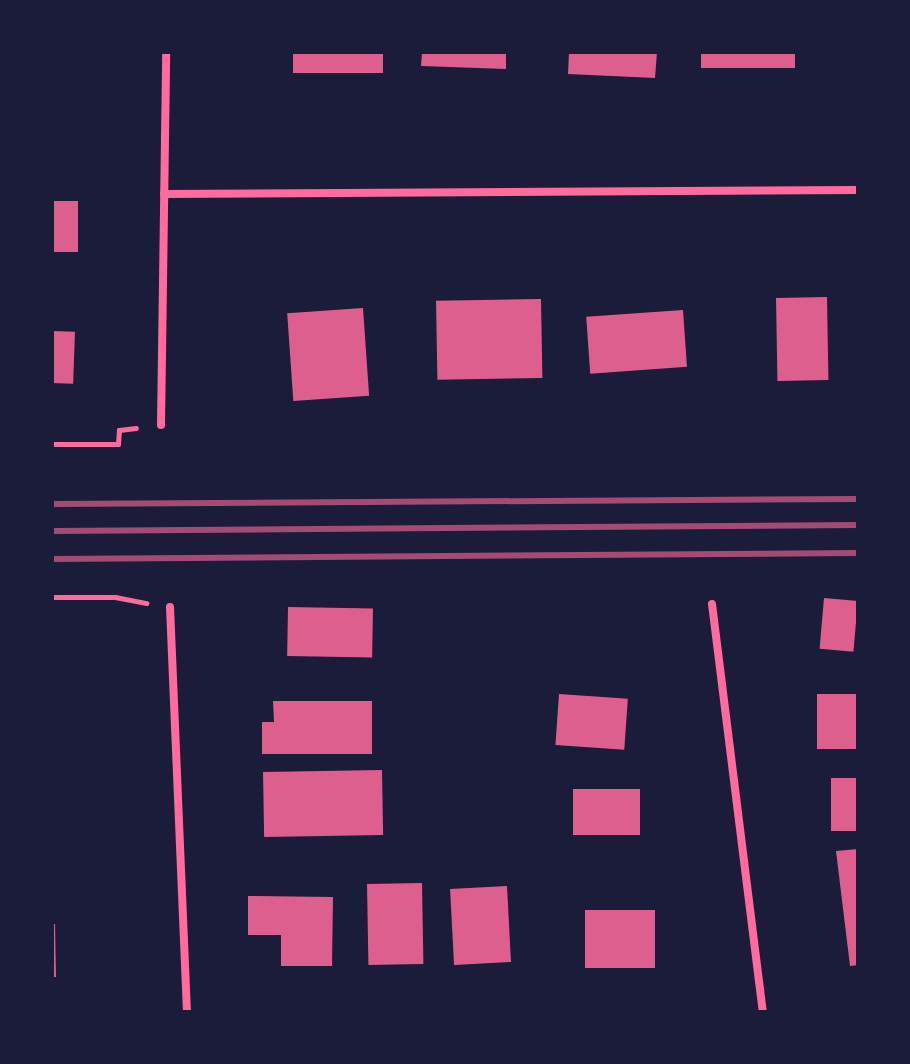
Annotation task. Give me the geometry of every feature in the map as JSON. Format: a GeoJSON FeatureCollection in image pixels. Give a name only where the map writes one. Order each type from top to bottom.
{"type":"FeatureCollection","features":[{"type":"Feature","properties":{"kind":"street"},"geometry":{"type":"LineString","coordinates":[[161,425],[166,52]]}},
{"type":"Feature","properties":{"kind":"street"},"geometry":{"type":"LineString","coordinates":[[164,194],[858,190]]}},
{"type":"Feature","properties":{"kind":"street"},"geometry":{"type":"LineString","coordinates":[[712,604],[763,1012]]}},
{"type":"Feature","properties":{"kind":"street"},"geometry":{"type":"LineString","coordinates":[[170,607],[187,1012]]}},
{"type":"Feature","properties":{"kind":"path"},"geometry":{"type":"LineString","coordinates":[[52,444],[118,444],[119,430],[161,425]]}},
{"type":"Feature","properties":{"kind":"path"},"geometry":{"type":"LineString","coordinates":[[52,597],[115,597],[170,607]]}},
{"type":"Feature","properties":{"kind":"building"},"geometry":{"type":"Polygon","coordinates":[[[293,52],[383,52],[383,73],[293,73],[293,52]]]}},
{"type":"Feature","properties":{"kind":"building"},"geometry":{"type":"Polygon","coordinates":[[[422,52],[506,52],[506,69],[421,66],[422,52]]]}},
{"type":"Feature","properties":{"kind":"building"},"geometry":{"type":"Polygon","coordinates":[[[569,52],[657,52],[655,78],[568,74],[569,52]]]}},
{"type":"Feature","properties":{"kind":"building"},"geometry":{"type":"Polygon","coordinates":[[[701,52],[795,52],[795,68],[701,68],[701,52]]]}},
{"type":"Feature","properties":{"kind":"building"},"geometry":{"type":"Polygon","coordinates":[[[52,201],[78,201],[78,252],[52,252],[52,201]]]}},
{"type":"Feature","properties":{"kind":"building"},"geometry":{"type":"Polygon","coordinates":[[[827,297],[828,380],[777,381],[776,298],[827,297]]]}},
{"type":"Feature","properties":{"kind":"building"},"geometry":{"type":"Polygon","coordinates":[[[541,299],[542,378],[437,380],[436,301],[541,299]]]}},
{"type":"Feature","properties":{"kind":"building"},"geometry":{"type":"Polygon","coordinates":[[[363,308],[369,396],[293,401],[287,313],[363,308]]]}},
{"type":"Feature","properties":{"kind":"building"},"geometry":{"type":"Polygon","coordinates":[[[683,310],[687,367],[590,374],[586,317],[683,310]]]}},
{"type":"Feature","properties":{"kind":"building"},"geometry":{"type":"Polygon","coordinates":[[[52,331],[75,332],[73,384],[52,383],[52,331]]]}},
{"type":"Feature","properties":{"kind":"building"},"geometry":{"type":"Polygon","coordinates":[[[824,598],[858,601],[853,652],[820,649],[824,598]]]}},
{"type":"Feature","properties":{"kind":"building"},"geometry":{"type":"Polygon","coordinates":[[[288,607],[373,608],[372,657],[287,656],[288,607]]]}},
{"type":"Feature","properties":{"kind":"building"},"geometry":{"type":"Polygon","coordinates":[[[559,694],[628,699],[624,750],[555,745],[559,694]]]}},
{"type":"Feature","properties":{"kind":"building"},"geometry":{"type":"Polygon","coordinates":[[[817,694],[858,694],[858,749],[817,749],[817,694]]]}},
{"type":"Feature","properties":{"kind":"building"},"geometry":{"type":"Polygon","coordinates":[[[273,701],[372,701],[372,754],[262,754],[262,722],[274,722],[273,701]]]}},
{"type":"Feature","properties":{"kind":"building"},"geometry":{"type":"Polygon","coordinates":[[[382,770],[383,835],[264,837],[263,772],[382,770]]]}},
{"type":"Feature","properties":{"kind":"building"},"geometry":{"type":"Polygon","coordinates":[[[831,778],[858,778],[858,831],[831,831],[831,778]]]}},
{"type":"Feature","properties":{"kind":"building"},"geometry":{"type":"Polygon","coordinates":[[[573,789],[640,789],[640,835],[573,835],[573,789]]]}},
{"type":"Feature","properties":{"kind":"building"},"geometry":{"type":"Polygon","coordinates":[[[858,849],[858,965],[850,966],[836,851],[858,849]]]}},
{"type":"Feature","properties":{"kind":"building"},"geometry":{"type":"Polygon","coordinates":[[[422,883],[423,964],[368,965],[367,884],[422,883]]]}},
{"type":"Feature","properties":{"kind":"building"},"geometry":{"type":"Polygon","coordinates":[[[507,886],[511,962],[454,965],[450,889],[507,886]]]}},
{"type":"Feature","properties":{"kind":"building"},"geometry":{"type":"Polygon","coordinates":[[[248,896],[333,897],[332,966],[281,966],[281,935],[248,935],[248,896]]]}},
{"type":"Feature","properties":{"kind":"building"},"geometry":{"type":"Polygon","coordinates":[[[585,910],[655,910],[655,968],[585,968],[585,910]]]}},
{"type":"Feature","properties":{"kind":"building"},"geometry":{"type":"Polygon","coordinates":[[[52,924],[55,924],[56,977],[52,977],[52,924]]]}},
{"type":"Feature","properties":{"kind":"railway"},"geometry":{"type":"LineString","coordinates":[[52,504],[858,499]]}},
{"type":"Feature","properties":{"kind":"railway"},"geometry":{"type":"LineString","coordinates":[[52,531],[858,525]]}},
{"type":"Feature","properties":{"kind":"railway"},"geometry":{"type":"LineString","coordinates":[[52,559],[858,553]]}}]}
